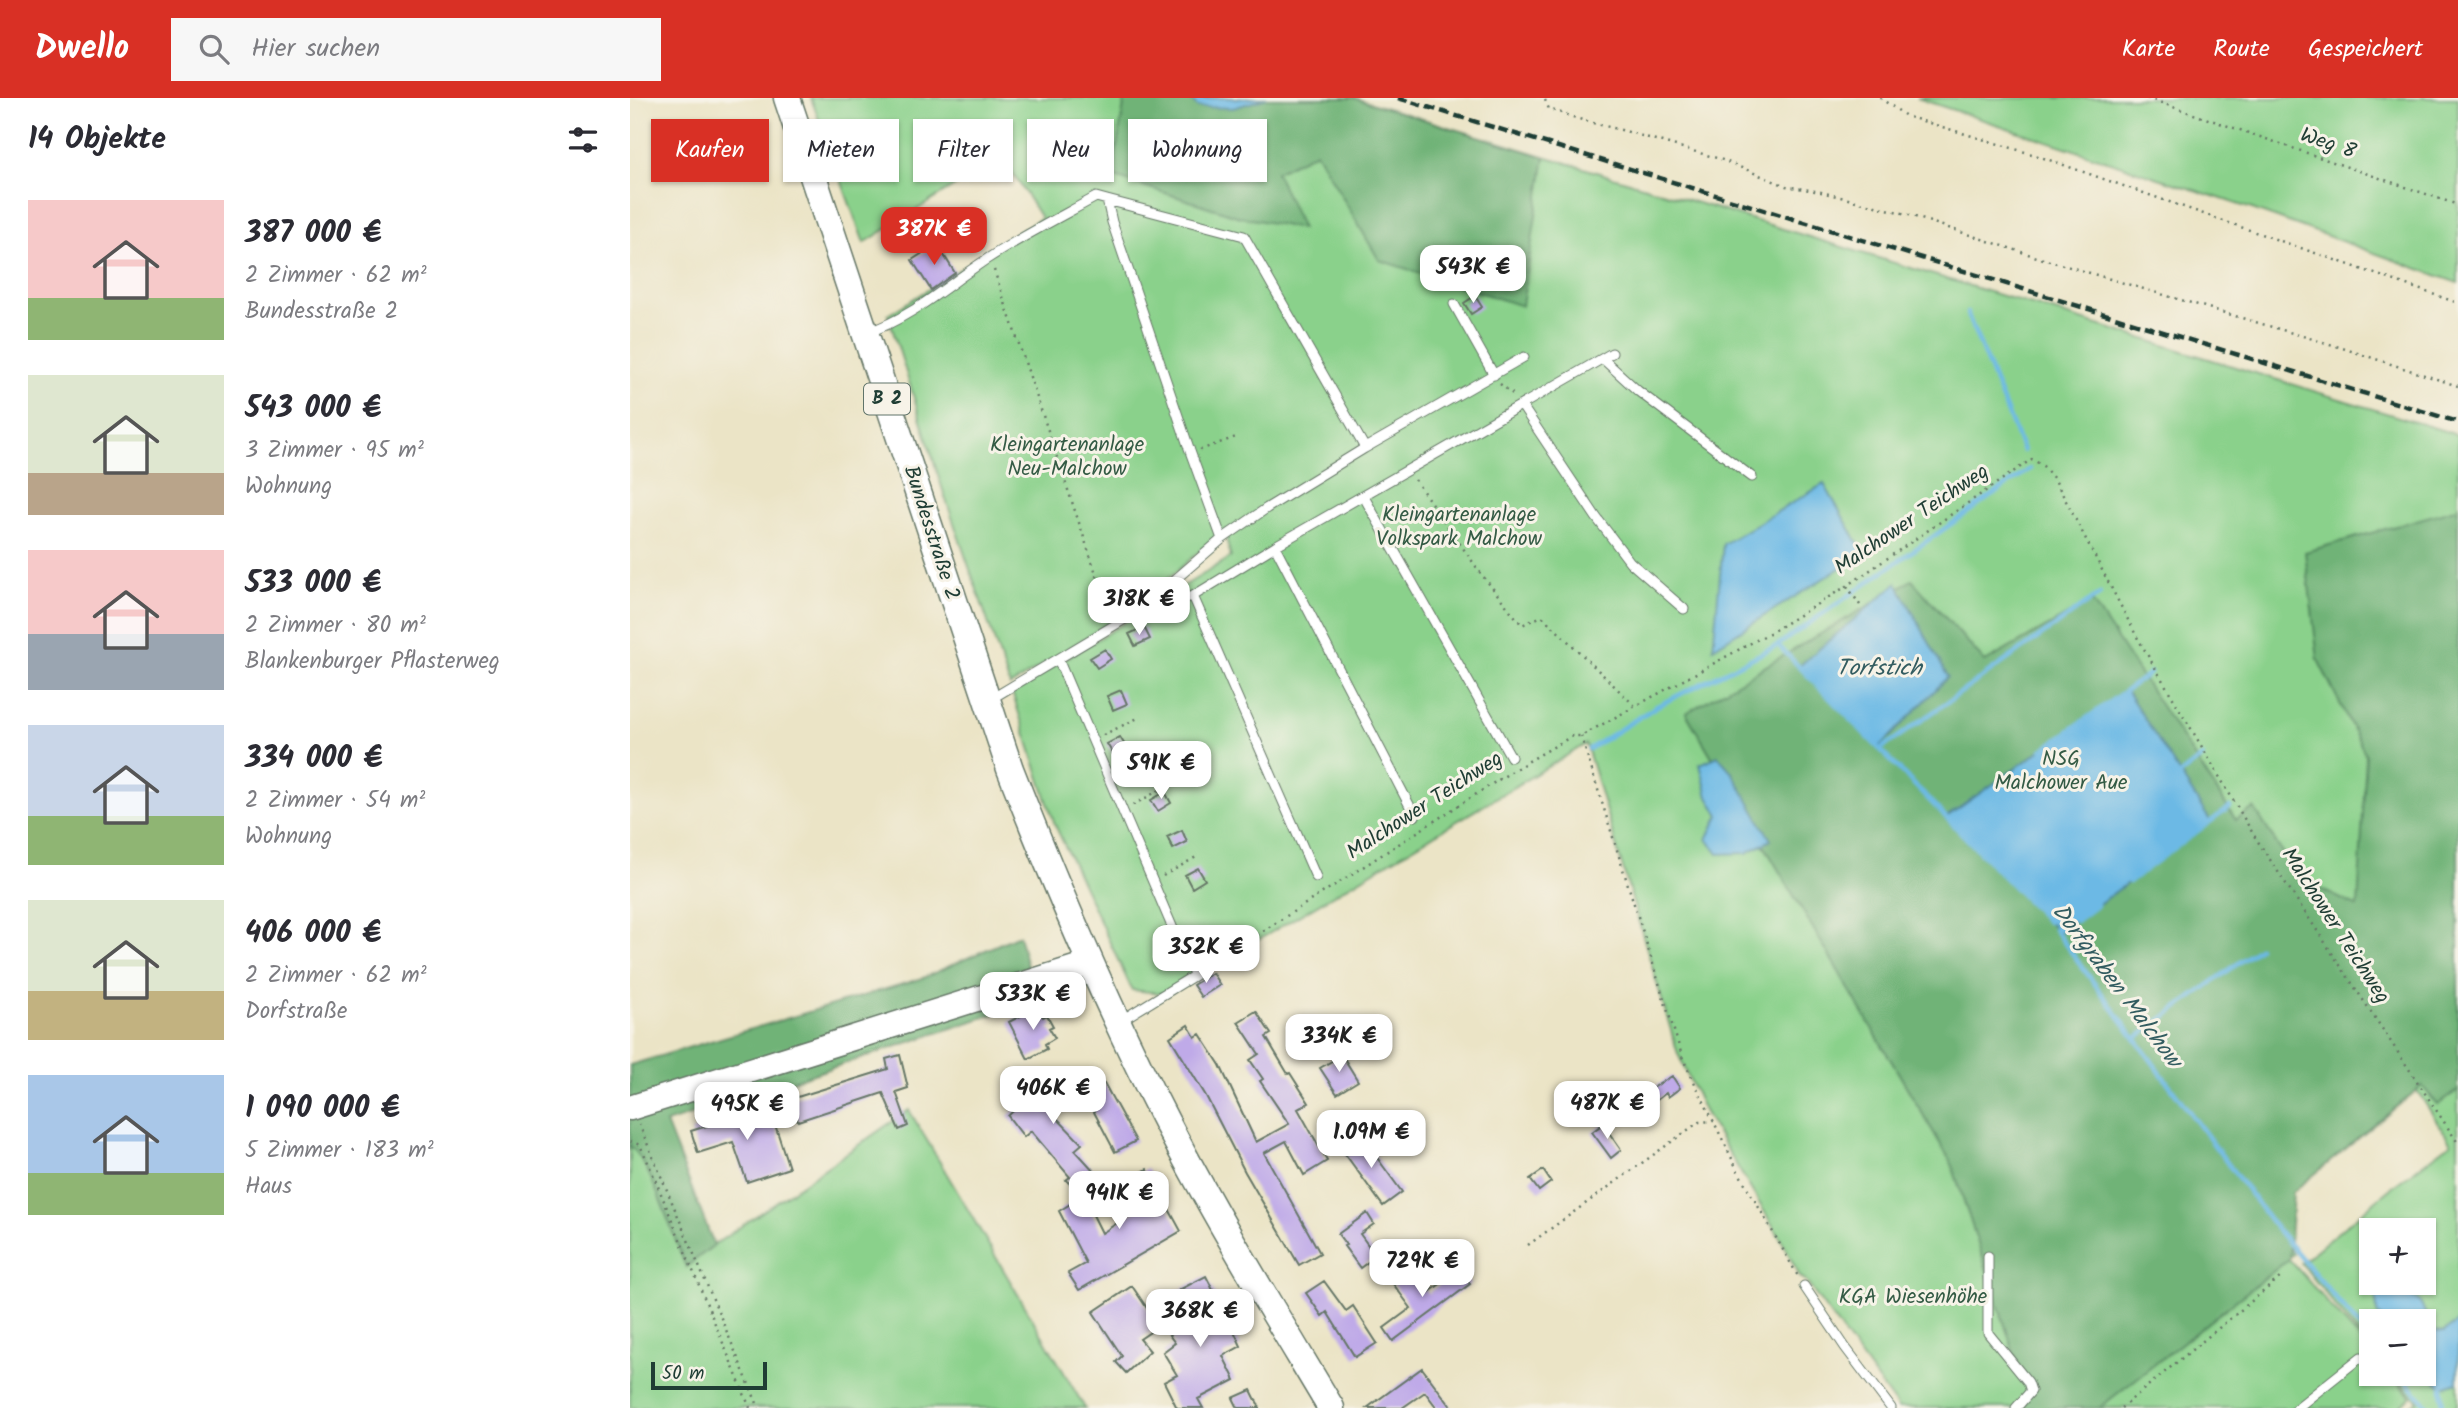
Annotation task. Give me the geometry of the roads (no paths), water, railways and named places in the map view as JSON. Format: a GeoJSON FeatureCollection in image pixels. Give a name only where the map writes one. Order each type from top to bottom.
{"type":"FeatureCollection","features":[{"type":"Feature","properties":{"kind":"main road","name":"Bundesstraße 2"},"geometry":{"type":"LineString","coordinates":[[787,98],[1010,769],[1091,963]]}},
{"type":"Feature","properties":{"kind":"main road","name":"B 2"},"geometry":{"type":"LineString","coordinates":[[1091,963],[1176,1141],[1331,1408]]}},
{"type":"Feature","properties":{"kind":"main road"},"geometry":{"type":"LineString","coordinates":[[631,1108],[1091,963]]}},
{"type":"Feature","properties":{"kind":"lane"},"geometry":{"type":"LineString","coordinates":[[865,333],[891,323],[989,257],[1096,197],[1244,236],[1365,448]]}},
{"type":"Feature","properties":{"kind":"lane"},"geometry":{"type":"LineString","coordinates":[[1107,200],[1112,222],[1222,539]]}},
{"type":"Feature","properties":{"kind":"lane"},"geometry":{"type":"LineString","coordinates":[[1454,303],[1494,375]]}},
{"type":"Feature","properties":{"kind":"lane"},"geometry":{"type":"LineString","coordinates":[[1140,610],[1193,596],[1607,356],[1638,391],[1752,477]]}},
{"type":"Feature","properties":{"kind":"lane"},"geometry":{"type":"LineString","coordinates":[[987,701],[1140,610],[1222,539],[1268,508],[1365,448],[1524,357]]}},
{"type":"Feature","properties":{"kind":"lane"},"geometry":{"type":"LineString","coordinates":[[1522,406],[1596,517],[1630,562],[1684,609]]}},
{"type":"Feature","properties":{"kind":"lane"},"geometry":{"type":"LineString","coordinates":[[1364,497],[1511,757]]}},
{"type":"Feature","properties":{"kind":"lane"},"geometry":{"type":"LineString","coordinates":[[1275,547],[1415,816]]}},
{"type":"Feature","properties":{"kind":"lane"},"geometry":{"type":"LineString","coordinates":[[1193,596],[1316,877]]}},
{"type":"Feature","properties":{"kind":"lane"},"geometry":{"type":"LineString","coordinates":[[1058,659],[1195,975],[1118,1022]]}},
{"type":"Feature","properties":{"kind":"lane"},"geometry":{"type":"LineString","coordinates":[[1988,1256],[1988,1333],[2028,1382],[2031,1391],[2016,1408]]}},
{"type":"Feature","properties":{"kind":"lane"},"geometry":{"type":"LineString","coordinates":[[1804,1286],[1891,1408]]}},
{"type":"Feature","properties":{"kind":"lane"},"geometry":{"type":"LineString","coordinates":[[2297,1408],[2359,1359]]}},
{"type":"Feature","properties":{"kind":"water"},"geometry":{"type":"Polygon","coordinates":[[[1190,98],[1267,98],[1233,108],[1197,107],[1190,98]]]}},
{"type":"Feature","properties":{"kind":"water"},"geometry":{"type":"Polygon","coordinates":[[[1824,484],[1864,553],[1713,648],[1723,544],[1824,484]]]}},
{"type":"Feature","properties":{"kind":"water","name":"Torfstich"},"geometry":{"type":"Polygon","coordinates":[[[1897,583],[1948,677],[1879,748],[1799,666],[1897,583]]]}},
{"type":"Feature","properties":{"kind":"water"},"geometry":{"type":"Polygon","coordinates":[[[2126,690],[2211,822],[2059,933],[1945,818],[2126,690]]]}},
{"type":"Feature","properties":{"kind":"water"},"geometry":{"type":"Polygon","coordinates":[[[1718,756],[1732,772],[1771,840],[1747,853],[1718,854],[1707,839],[1719,815],[1708,797],[1700,764],[1718,756]]]}},
{"type":"Feature","properties":{"kind":"water"},"geometry":{"type":"Polygon","coordinates":[[[2410,1295],[2419,1301],[2423,1309],[2377,1309],[2376,1297],[2410,1295]]]}},
{"type":"Feature","properties":{"kind":"water"},"geometry":{"type":"Polygon","coordinates":[[[2458,1321],[2458,1382],[2442,1387],[2436,1381],[2436,1331],[2444,1332],[2458,1321]]]}},
{"type":"Feature","properties":{"kind":"waterway","name":"Dorfgraben Malchow"},"geometry":{"type":"LineString","coordinates":[[1967,313],[2023,451]]}},
{"type":"Feature","properties":{"kind":"waterway"},"geometry":{"type":"LineString","coordinates":[[1589,749],[1657,706],[1778,645],[2030,469]]}},
{"type":"Feature","properties":{"kind":"waterway"},"geometry":{"type":"LineString","coordinates":[[1881,749],[2100,594]]}},
{"type":"Feature","properties":{"kind":"waterway","name":"Dorfgraben Malchow"},"geometry":{"type":"LineString","coordinates":[[1778,645],[2048,922]]}},
{"type":"Feature","properties":{"kind":"waterway"},"geometry":{"type":"LineString","coordinates":[[2042,750],[2150,673]]}},
{"type":"Feature","properties":{"kind":"waterway"},"geometry":{"type":"LineString","coordinates":[[2178,776],[2202,757]]}},
{"type":"Feature","properties":{"kind":"waterway"},"geometry":{"type":"LineString","coordinates":[[2129,882],[2230,807]]}},
{"type":"Feature","properties":{"kind":"waterway"},"geometry":{"type":"LineString","coordinates":[[2076,921],[2097,905]]}},
{"type":"Feature","properties":{"kind":"waterway","name":"Dorfgraben Malchow"},"geometry":{"type":"LineString","coordinates":[[2054,929],[2271,1222],[2359,1326]]}},
{"type":"Feature","properties":{"kind":"waterway"},"geometry":{"type":"LineString","coordinates":[[2135,1039],[2259,948]]}},
{"type":"Feature","properties":{"kind":"waterway","name":"Dorfgraben Malchow"},"geometry":{"type":"LineString","coordinates":[[2410,1386],[2429,1408]]}},
{"type":"Feature","properties":{"kind":"waterway","name":"Dorfgraben Malchow"},"geometry":{"type":"LineString","coordinates":[[2442,1387],[2443,1408]]}},
{"type":"Feature","properties":{"kind":"railway"},"geometry":{"type":"LineString","coordinates":[[1398,98],[2458,422]]}},
{"type":"Feature","properties":{"kind":"park label","name":"Kleingartenanlage Neu-Malchow"},"geometry":{"type":"Point","coordinates":[1067,457]}},
{"type":"Feature","properties":{"kind":"park label","name":"Kleingartenanlage Volkspark Malchow"},"geometry":{"type":"Point","coordinates":[1459,527]}},
{"type":"Feature","properties":{"kind":"park label","name":"NSG Malchower Aue"},"geometry":{"type":"Point","coordinates":[2061,771]}},
{"type":"Feature","properties":{"kind":"park label","name":"KGA Wiesenhöhe"},"geometry":{"type":"Point","coordinates":[1913,1297]}}]}
